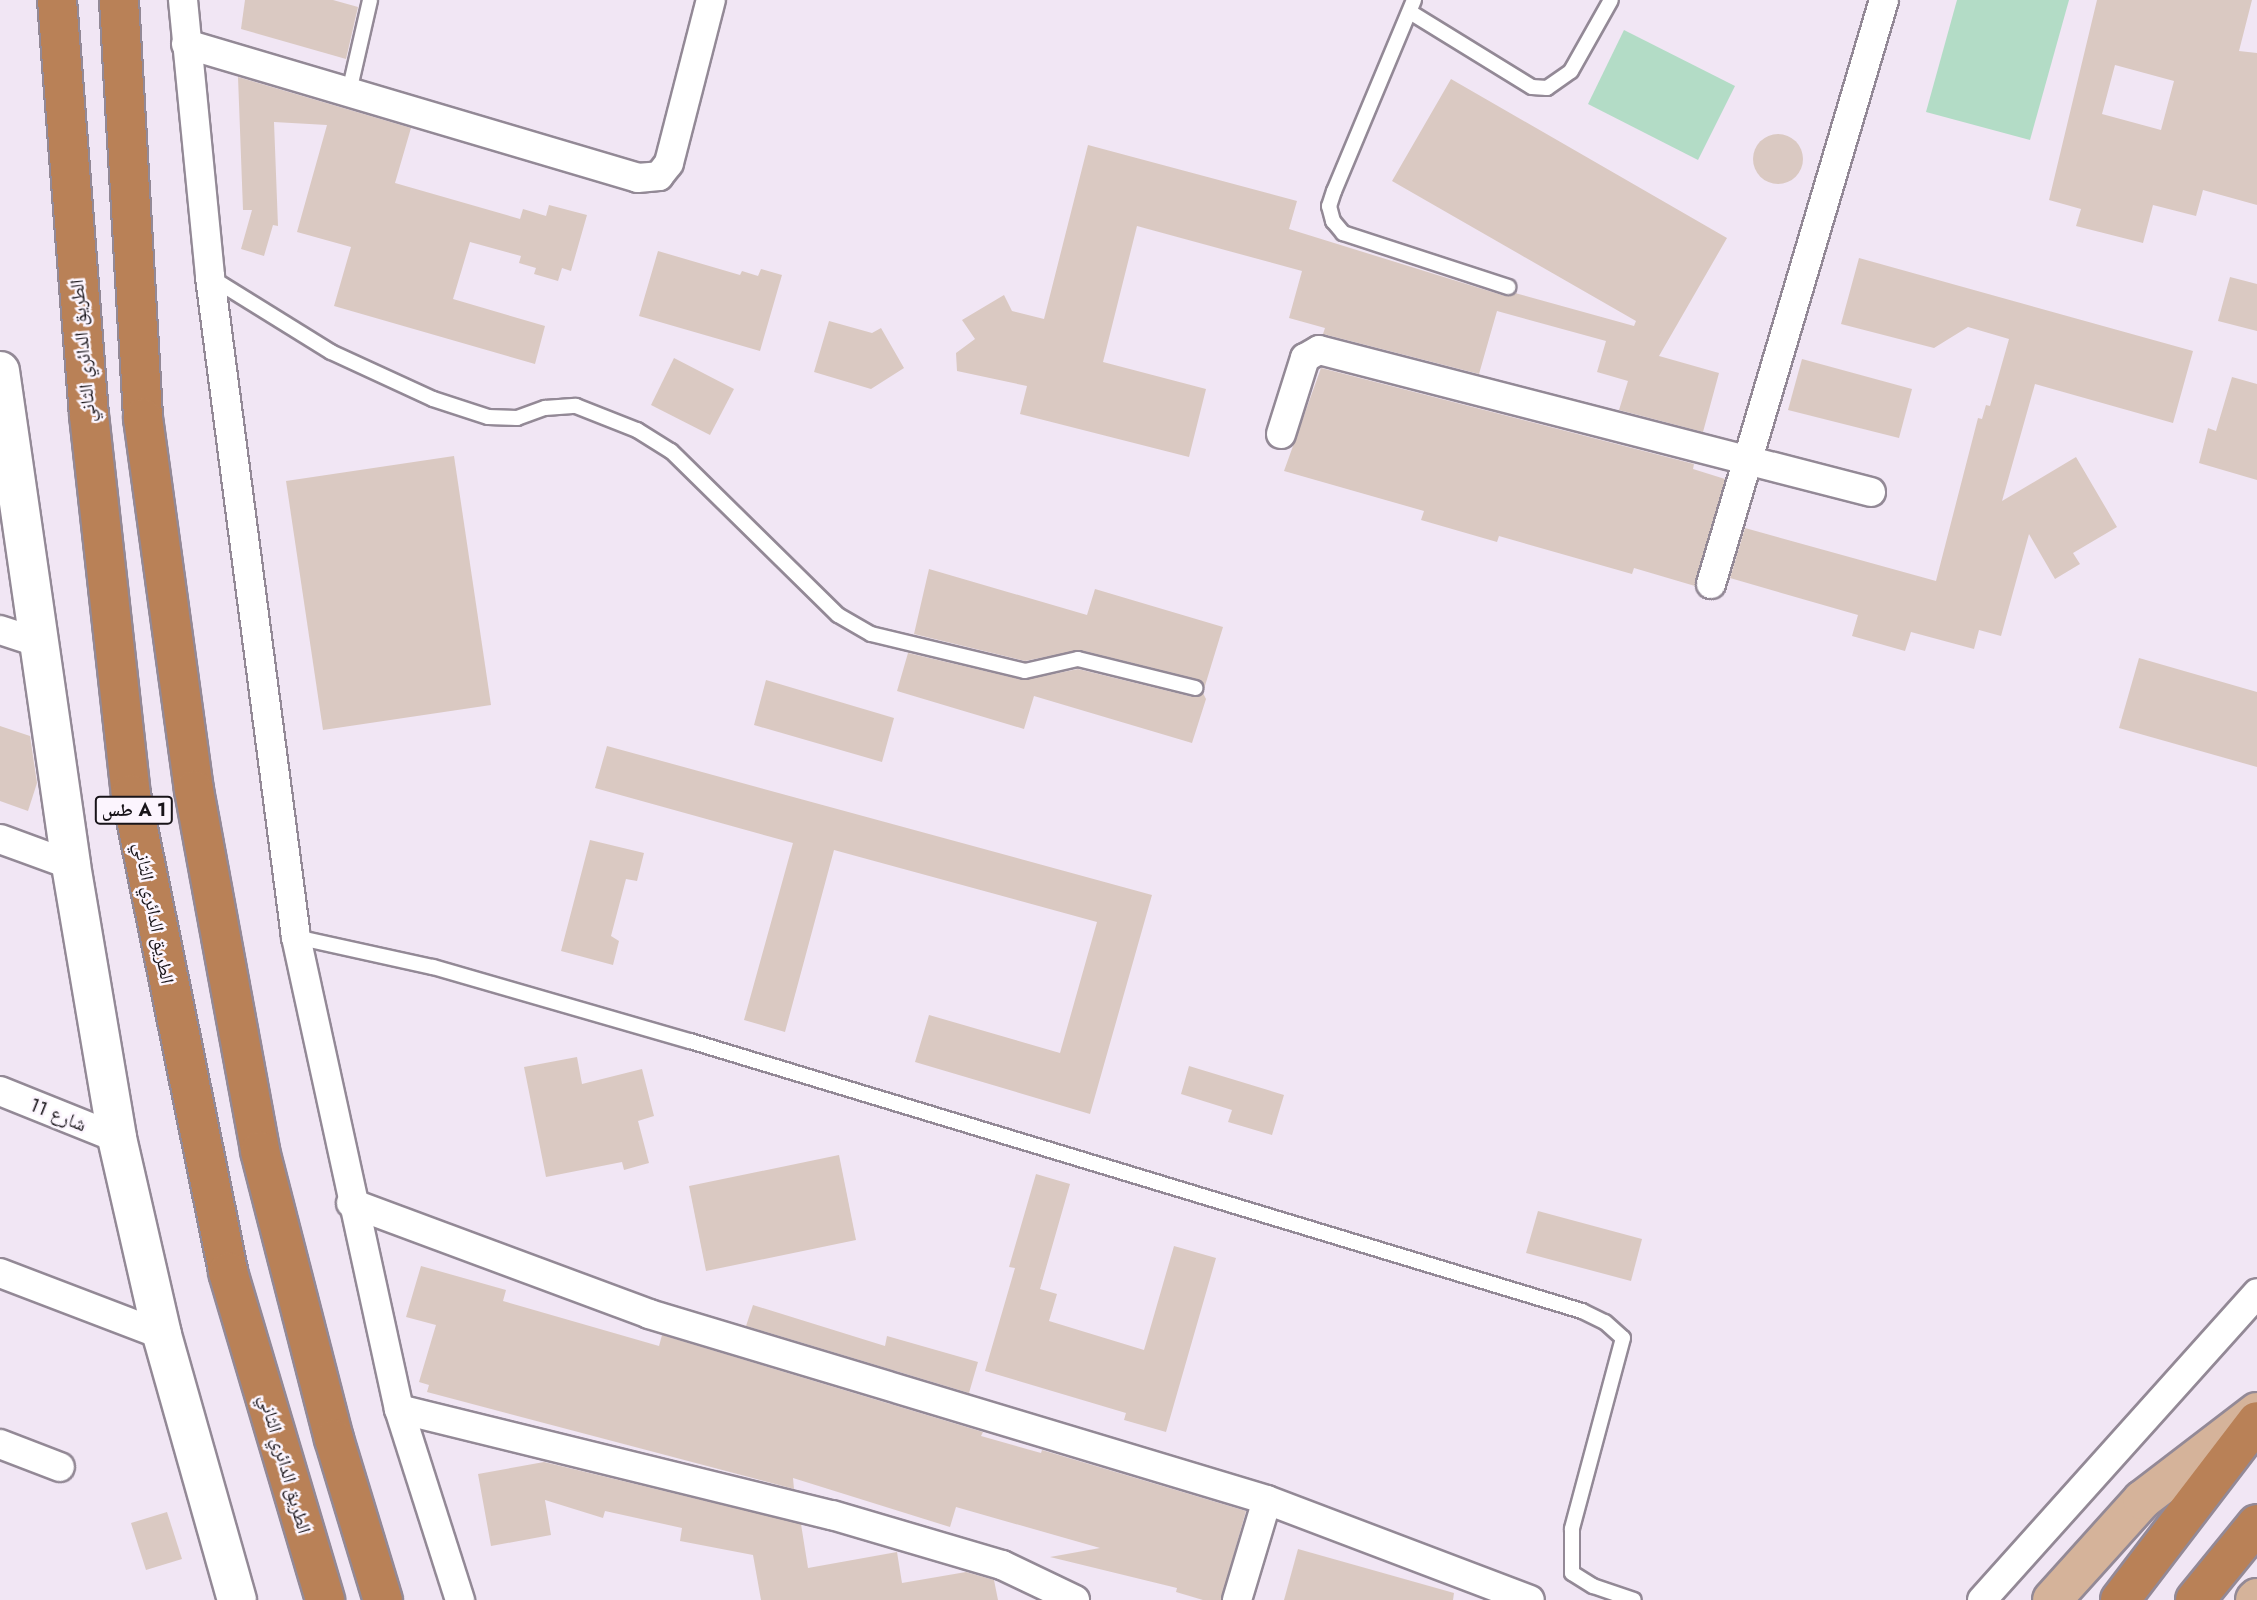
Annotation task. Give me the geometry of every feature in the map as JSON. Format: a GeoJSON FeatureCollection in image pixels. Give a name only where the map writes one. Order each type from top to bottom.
{"type":"FeatureCollection","features":[{"type":"Feature","properties":{"kind":"highway","name":"الطريق الدائري الثاني"},"geometry":{"type":"LineString","coordinates":[[57,0],[89,415],[131,794],[185,1076],[229,1272],[325,1600]]}},
{"type":"Feature","properties":{"kind":"highway","name":"طس A 1"},"geometry":{"type":"LineString","coordinates":[[119,0],[142,418],[194,790],[260,1151],[334,1439],[383,1600]]}},
{"type":"Feature","properties":{"kind":"highway"},"geometry":{"type":"LineString","coordinates":[[2120,1600],[2257,1421]]}},
{"type":"Feature","properties":{"kind":"highway"},"geometry":{"type":"LineString","coordinates":[[2195,1600],[2257,1524]]}},
{"type":"Feature","properties":{"kind":"main road"},"geometry":{"type":"LineString","coordinates":[[2052,1600],[2142,1500],[2257,1412]]}},
{"type":"Feature","properties":{"kind":"street"},"geometry":{"type":"LineString","coordinates":[[183,0],[211,277],[296,937],[351,1203],[399,1409],[460,1600]]}},
{"type":"Feature","properties":{"kind":"street"},"geometry":{"type":"LineString","coordinates":[[186,44],[638,178],[659,176],[669,163],[711,0]]}},
{"type":"Feature","properties":{"kind":"street"},"geometry":{"type":"LineString","coordinates":[[1711,584],[1751,461],[1884,0]]}},
{"type":"Feature","properties":{"kind":"street"},"geometry":{"type":"LineString","coordinates":[[1281,434],[1305,358],[1320,350],[1871,492]]}},
{"type":"Feature","properties":{"kind":"street"},"geometry":{"type":"LineString","coordinates":[[0,371],[71,865],[117,1138],[162,1335],[237,1600]]}},
{"type":"Feature","properties":{"kind":"street"},"geometry":{"type":"LineString","coordinates":[[0,630],[37,642]]}},
{"type":"Feature","properties":{"kind":"street"},"geometry":{"type":"LineString","coordinates":[[0,839],[71,865]]}},
{"type":"Feature","properties":{"kind":"street","name":"شارع 11"},"geometry":{"type":"LineString","coordinates":[[0,1091],[117,1138]]}},
{"type":"Feature","properties":{"kind":"street"},"geometry":{"type":"LineString","coordinates":[[351,1203],[649,1314],[1267,1500],[1531,1600]]}},
{"type":"Feature","properties":{"kind":"street"},"geometry":{"type":"LineString","coordinates":[[0,1273],[162,1335]]}},
{"type":"Feature","properties":{"kind":"street"},"geometry":{"type":"LineString","coordinates":[[1982,1600],[2257,1293]]}},
{"type":"Feature","properties":{"kind":"street"},"geometry":{"type":"LineString","coordinates":[[399,1409],[832,1515],[1002,1565],[1075,1600]]}},
{"type":"Feature","properties":{"kind":"street"},"geometry":{"type":"LineString","coordinates":[[0,1444],[60,1467]]}},
{"type":"Feature","properties":{"kind":"street"},"geometry":{"type":"LineString","coordinates":[[1237,1600],[1267,1500]]}},
{"type":"Feature","properties":{"kind":"lane"},"geometry":{"type":"LineString","coordinates":[[349,92],[370,0]]}},
{"type":"Feature","properties":{"kind":"lane"},"geometry":{"type":"LineString","coordinates":[[1508,287],[1343,233],[1333,221],[1329,206],[1334,191],[1412,6],[1532,87],[1547,88],[1571,71],[1611,0]]}},
{"type":"Feature","properties":{"kind":"lane"},"geometry":{"type":"LineString","coordinates":[[211,277],[331,352],[433,399],[498,417],[517,418],[545,408],[576,406],[637,430],[671,451],[838,615],[871,634],[1025,671],[1078,659],[1195,688]]}},
{"type":"Feature","properties":{"kind":"lane"},"geometry":{"type":"LineString","coordinates":[[296,937],[433,967],[677,1037],[1582,1311],[1605,1322],[1623,1338],[1572,1529],[1572,1573],[1592,1586],[1634,1600]]}},
{"type":"Feature","properties":{"kind":"green space"},"geometry":{"type":"Polygon","coordinates":[[[1957,0],[2069,0],[2030,140],[1926,112],[1957,0]]]}},
{"type":"Feature","properties":{"kind":"green space"},"geometry":{"type":"Polygon","coordinates":[[[1624,30],[1735,86],[1698,160],[1588,104],[1624,30]]]}},
{"type":"Feature","properties":{"kind":"building"},"geometry":{"type":"Polygon","coordinates":[[[245,0],[333,0],[358,7],[346,59],[241,29],[245,0]]]}},
{"type":"Feature","properties":{"kind":"building"},"geometry":{"type":"Polygon","coordinates":[[[2097,0],[2252,0],[2239,51],[2257,53],[2257,205],[2203,190],[2196,216],[2153,205],[2143,243],[2076,226],[2081,209],[2049,200],[2097,0]],[[2115,65],[2102,114],[2161,130],[2174,81],[2115,65]]]}},
{"type":"Feature","properties":{"kind":"building"},"geometry":{"type":"Polygon","coordinates":[[[238,77],[411,128],[395,183],[520,219],[523,209],[546,216],[549,205],[587,215],[571,271],[562,268],[558,281],[534,274],[536,268],[519,263],[521,256],[470,242],[453,299],[545,326],[535,364],[334,306],[351,247],[297,232],[327,125],[274,122],[278,226],[273,225],[264,256],[241,249],[252,210],[243,210],[238,77]]]}},
{"type":"Feature","properties":{"kind":"building"},"geometry":{"type":"Polygon","coordinates":[[[1451,79],[1727,238],[1659,356],[1719,373],[1703,432],[1619,410],[1628,381],[1597,372],[1606,341],[1497,311],[1479,374],[1323,334],[1325,328],[1289,318],[1302,271],[1137,226],[1103,362],[1206,389],[1189,457],[1020,414],[1027,386],[957,371],[956,353],[975,339],[962,320],[1004,295],[1012,311],[1044,319],[1088,145],[1297,201],[1289,229],[1505,296],[1515,293],[1634,326],[1636,321],[1392,181],[1451,79]]]}},
{"type":"Feature","properties":{"kind":"building"},"geometry":{"type":"Polygon","coordinates":[[[1768,135],[1788,135],[1802,149],[1802,169],[1788,183],[1768,183],[1754,169],[1754,149],[1768,135]]]}},
{"type":"Feature","properties":{"kind":"building"},"geometry":{"type":"Polygon","coordinates":[[[658,251],[740,275],[742,271],[758,276],[761,269],[782,275],[760,351],[639,316],[658,251]]]}},
{"type":"Feature","properties":{"kind":"building"},"geometry":{"type":"Polygon","coordinates":[[[1859,258],[2193,351],[2173,423],[2035,384],[2002,501],[2076,457],[2117,527],[2073,553],[2080,564],[2055,579],[2029,534],[2001,636],[1979,630],[1974,649],[1911,632],[1905,651],[1852,636],[1858,615],[1730,578],[1745,528],[1936,581],[1978,418],[1982,419],[1986,405],[1990,406],[2009,339],[1968,327],[1934,348],[1841,324],[1859,258]]]}},
{"type":"Feature","properties":{"kind":"building"},"geometry":{"type":"Polygon","coordinates":[[[2230,277],[2257,284],[2257,331],[2218,321],[2230,277]]]}},
{"type":"Feature","properties":{"kind":"building"},"geometry":{"type":"Polygon","coordinates":[[[829,321],[872,333],[881,328],[904,368],[871,389],[814,372],[829,321]]]}},
{"type":"Feature","properties":{"kind":"building"},"geometry":{"type":"Polygon","coordinates":[[[674,358],[734,389],[710,435],[651,405],[674,358]]]}},
{"type":"Feature","properties":{"kind":"building"},"geometry":{"type":"Polygon","coordinates":[[[1802,359],[1912,389],[1899,438],[1788,410],[1802,359]]]}},
{"type":"Feature","properties":{"kind":"building"},"geometry":{"type":"Polygon","coordinates":[[[1321,368],[1694,464],[1693,469],[1725,479],[1695,586],[1634,568],[1632,574],[1499,536],[1497,542],[1421,520],[1424,511],[1284,471],[1321,368]]]}},
{"type":"Feature","properties":{"kind":"building"},"geometry":{"type":"Polygon","coordinates":[[[2232,377],[2257,384],[2257,480],[2199,463],[2208,428],[2216,431],[2232,377]]]}},
{"type":"Feature","properties":{"kind":"building"},"geometry":{"type":"Polygon","coordinates":[[[454,456],[491,705],[323,730],[286,481],[454,456]]]}},
{"type":"Feature","properties":{"kind":"building"},"geometry":{"type":"Polygon","coordinates":[[[929,569],[1087,615],[1095,589],[1223,627],[1204,689],[1197,679],[1080,650],[1025,661],[914,634],[929,569]]]}},
{"type":"Feature","properties":{"kind":"building"},"geometry":{"type":"Polygon","coordinates":[[[908,653],[1023,680],[1078,669],[1193,697],[1203,693],[1206,699],[1192,743],[1034,696],[1024,729],[897,691],[908,653]]]}},
{"type":"Feature","properties":{"kind":"building"},"geometry":{"type":"Polygon","coordinates":[[[2139,658],[2257,692],[2257,767],[2119,728],[2139,658]]]}},
{"type":"Feature","properties":{"kind":"building"},"geometry":{"type":"Polygon","coordinates":[[[766,680],[894,718],[882,762],[754,725],[766,680]]]}},
{"type":"Feature","properties":{"kind":"building"},"geometry":{"type":"Polygon","coordinates":[[[0,726],[30,736],[37,783],[28,811],[0,801],[0,726]]]}},
{"type":"Feature","properties":{"kind":"building"},"geometry":{"type":"Polygon","coordinates":[[[607,746],[1152,895],[1090,1114],[915,1062],[929,1015],[1060,1053],[1097,922],[834,850],[785,1032],[744,1020],[793,843],[595,788],[607,746]]]}},
{"type":"Feature","properties":{"kind":"building"},"geometry":{"type":"Polygon","coordinates":[[[590,840],[644,853],[637,881],[626,879],[611,936],[619,941],[613,965],[561,951],[590,840]]]}},
{"type":"Feature","properties":{"kind":"building"},"geometry":{"type":"Polygon","coordinates":[[[577,1057],[582,1084],[642,1069],[654,1116],[638,1121],[649,1163],[624,1170],[622,1162],[546,1177],[524,1067],[577,1057]]]}},
{"type":"Feature","properties":{"kind":"building"},"geometry":{"type":"Polygon","coordinates":[[[1189,1066],[1284,1095],[1272,1135],[1228,1122],[1232,1110],[1181,1094],[1189,1066]]]}},
{"type":"Feature","properties":{"kind":"building"},"geometry":{"type":"Polygon","coordinates":[[[839,1155],[856,1240],[706,1271],[689,1186],[839,1155]]]}},
{"type":"Feature","properties":{"kind":"building"},"geometry":{"type":"Polygon","coordinates":[[[1036,1174],[1070,1184],[1040,1289],[1057,1294],[1049,1321],[1144,1350],[1174,1246],[1216,1258],[1166,1432],[1124,1420],[1126,1413],[985,1371],[1015,1268],[1009,1267],[1036,1174]]]}},
{"type":"Feature","properties":{"kind":"building"},"geometry":{"type":"Polygon","coordinates":[[[1538,1211],[1642,1239],[1631,1281],[1526,1253],[1538,1211]]]}},
{"type":"Feature","properties":{"kind":"building"},"geometry":{"type":"Polygon","coordinates":[[[421,1266],[506,1290],[503,1301],[659,1346],[662,1335],[983,1432],[981,1436],[1041,1453],[1042,1450],[1246,1511],[1221,1600],[1203,1600],[1176,1592],[1177,1588],[1050,1557],[1100,1548],[956,1507],[950,1527],[793,1478],[794,1489],[427,1392],[429,1385],[419,1382],[436,1325],[406,1317],[421,1266]]]}},
{"type":"Feature","properties":{"kind":"building"},"geometry":{"type":"Polygon","coordinates":[[[753,1305],[885,1346],[887,1336],[978,1362],[969,1393],[746,1326],[753,1305]]]}},
{"type":"Feature","properties":{"kind":"building"},"geometry":{"type":"Polygon","coordinates":[[[544,1462],[801,1524],[808,1568],[897,1552],[902,1583],[966,1572],[994,1580],[998,1600],[761,1600],[753,1555],[680,1541],[682,1528],[605,1511],[603,1518],[545,1500],[551,1535],[491,1546],[478,1474],[544,1462]]]}},
{"type":"Feature","properties":{"kind":"building"},"geometry":{"type":"Polygon","coordinates":[[[167,1512],[182,1559],[146,1570],[131,1523],[167,1512]]]}},
{"type":"Feature","properties":{"kind":"building"},"geometry":{"type":"Polygon","coordinates":[[[1298,1549],[1454,1593],[1453,1600],[1284,1600],[1298,1549]]]}}]}
